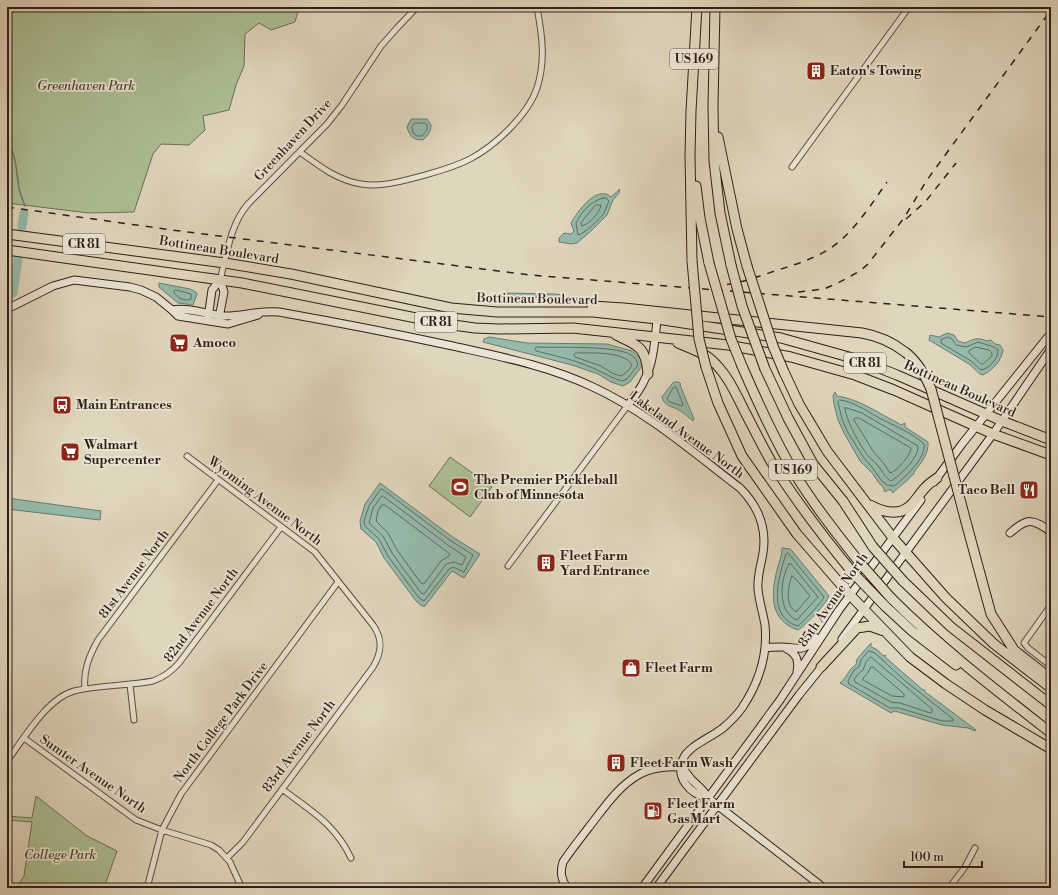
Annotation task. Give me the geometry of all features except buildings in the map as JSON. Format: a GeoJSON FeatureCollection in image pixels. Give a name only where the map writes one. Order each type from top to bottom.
{"type":"FeatureCollection","features":[{"type":"Feature","properties":{"kind":"highway","name":"US 169"},"geometry":{"type":"LineString","coordinates":[[697,7],[691,110],[692,140],[700,218],[709,263],[731,339],[767,422],[795,474],[822,515],[860,563],[891,598],[918,624],[988,684],[1051,734]]}},
{"type":"Feature","properties":{"kind":"highway","name":"US 169"},"geometry":{"type":"LineString","coordinates":[[715,7],[713,107],[714,161],[724,235],[742,306],[765,369],[788,418],[813,464],[843,501],[873,547],[903,581],[951,627],[1051,705]]}},
{"type":"Feature","properties":{"kind":"highway"},"geometry":{"type":"LineString","coordinates":[[713,107],[725,176],[747,266],[773,346],[799,404],[812,427],[827,451],[893,538],[946,598],[994,644],[1051,688]]}},
{"type":"Feature","properties":{"kind":"highway"},"geometry":{"type":"LineString","coordinates":[[691,110],[690,156],[692,260],[699,339],[706,367],[718,403],[742,456],[797,534],[850,595],[910,656],[946,684],[985,710],[1051,749]]}},
{"type":"Feature","properties":{"kind":"highway","name":"Bottineau Boulevard"},"geometry":{"type":"LineString","coordinates":[[7,234],[224,263],[292,274],[450,308],[497,312],[593,312],[657,319],[781,338],[856,359],[897,375],[1002,421],[1051,440]]}},
{"type":"Feature","properties":{"kind":"highway","name":"Bottineau Boulevard"},"geometry":{"type":"LineString","coordinates":[[7,250],[220,280],[307,295],[446,324],[475,328],[573,328],[728,345],[791,357],[855,375],[894,390],[993,434],[1051,455]]}},
{"type":"Feature","properties":{"kind":"highway"},"geometry":{"type":"LineString","coordinates":[[546,311],[591,306],[624,308],[862,333],[885,339],[905,352],[920,368],[931,388],[991,614],[1014,650],[1051,679]]}},
{"type":"Feature","properties":{"kind":"highway"},"geometry":{"type":"LineString","coordinates":[[607,332],[642,349],[647,361],[648,374]]}},
{"type":"Feature","properties":{"kind":"highway"},"geometry":{"type":"LineString","coordinates":[[669,339],[707,357],[716,364],[724,374],[733,386],[765,449],[788,488],[853,573],[912,631],[954,664],[988,684]]}},
{"type":"Feature","properties":{"kind":"highway"},"geometry":{"type":"LineString","coordinates":[[866,503],[887,512],[901,511],[910,506],[925,487],[937,478]]}},
{"type":"Feature","properties":{"kind":"highway"},"geometry":{"type":"LineString","coordinates":[[821,667],[857,628],[870,626],[885,631]]}},
{"type":"Feature","properties":{"kind":"street","name":"Greenhaven Drive"},"geometry":{"type":"LineString","coordinates":[[220,280],[231,237],[239,214],[327,124],[342,105],[381,46],[417,7]]}},
{"type":"Feature","properties":{"kind":"street"},"geometry":{"type":"LineString","coordinates":[[300,152],[333,175],[361,184],[376,185],[390,184],[432,173],[455,166],[470,159],[484,150],[522,115],[536,90],[542,71],[544,56],[537,7]]}},
{"type":"Feature","properties":{"kind":"street"},"geometry":{"type":"LineString","coordinates":[[792,167],[909,7]]}},
{"type":"Feature","properties":{"kind":"street","name":"Lakeland Avenue North"},"geometry":{"type":"LineString","coordinates":[[7,309],[53,286],[74,280],[130,287],[156,297],[172,310],[181,308],[218,319],[258,311],[279,312],[461,348],[535,365],[576,379],[628,405],[653,422],[740,488],[748,496],[760,517],[764,539],[758,576],[758,588],[765,626],[765,648],[758,679],[741,710],[723,728],[688,752],[682,759],[681,767]]}},
{"type":"Feature","properties":{"kind":"street"},"geometry":{"type":"LineString","coordinates":[[208,317],[212,290],[220,280]]}},
{"type":"Feature","properties":{"kind":"street"},"geometry":{"type":"LineString","coordinates":[[218,319],[224,292],[220,280]]}},
{"type":"Feature","properties":{"kind":"street"},"geometry":{"type":"LineString","coordinates":[[508,566],[636,396],[648,374],[653,360],[657,319]]}},
{"type":"Feature","properties":{"kind":"street","name":"85th Avenue North"},"geometry":{"type":"LineString","coordinates":[[642,888],[780,700],[850,595],[976,426],[1051,333]]}},
{"type":"Feature","properties":{"kind":"street"},"geometry":{"type":"LineString","coordinates":[[656,888],[794,701],[906,553],[993,434],[1051,349]]}},
{"type":"Feature","properties":{"kind":"street","name":"Wyoming Avenue North"},"geometry":{"type":"LineString","coordinates":[[187,456],[315,552],[377,630],[381,644]]}},
{"type":"Feature","properties":{"kind":"street","name":"81st Avenue North"},"geometry":{"type":"LineString","coordinates":[[85,689],[84,681],[88,659],[98,640],[218,480]]}},
{"type":"Feature","properties":{"kind":"street"},"geometry":{"type":"LineString","coordinates":[[1010,533],[1018,526],[1031,521],[1036,522],[1051,532]]}},
{"type":"Feature","properties":{"kind":"street","name":"82nd Avenue North"},"geometry":{"type":"LineString","coordinates":[[7,761],[55,701],[73,692],[85,689],[130,685],[153,681],[162,678],[172,671],[180,663],[281,527]]}},
{"type":"Feature","properties":{"kind":"street","name":"North College Park Drive"},"geometry":{"type":"LineString","coordinates":[[148,888],[162,830],[180,794],[338,582]]}},
{"type":"Feature","properties":{"kind":"street"},"geometry":{"type":"LineString","coordinates":[[1051,605],[1024,643],[1051,666]]}},
{"type":"Feature","properties":{"kind":"street"},"geometry":{"type":"LineString","coordinates":[[765,648],[781,647],[799,649],[808,647],[821,628],[834,617]]}},
{"type":"Feature","properties":{"kind":"street","name":"83rd Avenue North"},"geometry":{"type":"LineString","coordinates":[[227,858],[243,842],[373,666],[380,652],[381,644]]}},
{"type":"Feature","properties":{"kind":"street"},"geometry":{"type":"LineString","coordinates":[[781,647],[791,651],[797,659],[796,674]]}},
{"type":"Feature","properties":{"kind":"street"},"geometry":{"type":"LineString","coordinates":[[130,685],[134,720]]}},
{"type":"Feature","properties":{"kind":"street","name":"Sumter Avenue North"},"geometry":{"type":"LineString","coordinates":[[24,738],[136,820],[162,830],[212,845],[227,858],[240,884],[244,888]]}},
{"type":"Feature","properties":{"kind":"street"},"geometry":{"type":"LineString","coordinates":[[567,888],[561,878],[561,869],[567,857],[603,809],[630,780],[646,771],[668,766],[681,767],[687,772],[693,781],[705,790],[708,798],[824,888]]}},
{"type":"Feature","properties":{"kind":"street"},"geometry":{"type":"LineString","coordinates":[[282,789],[329,824],[346,846],[351,858]]}},
{"type":"Feature","properties":{"kind":"street"},"geometry":{"type":"LineString","coordinates":[[949,888],[965,867],[974,848]]}},
{"type":"Feature","properties":{"kind":"green space","name":"Greenhaven Park"},"geometry":{"type":"Polygon","coordinates":[[[7,7],[299,7],[295,22],[271,30],[259,23],[245,34],[244,66],[236,85],[229,110],[203,116],[205,130],[189,145],[161,144],[153,154],[134,212],[89,213],[7,203],[7,7]]]}},
{"type":"Feature","properties":{"kind":"green space","name":"The Premier Pickleball Club of Minnesota"},"geometry":{"type":"Polygon","coordinates":[[[450,457],[492,487],[470,517],[429,486],[450,457]]]}},
{"type":"Feature","properties":{"kind":"green space","name":"College Park"},"geometry":{"type":"Polygon","coordinates":[[[36,796],[87,836],[117,851],[104,888],[16,888],[24,876],[32,822],[7,820],[7,816],[32,818],[36,796]]]}},
{"type":"Feature","properties":{"kind":"water"},"geometry":{"type":"Polygon","coordinates":[[[411,119],[427,119],[431,125],[429,133],[423,140],[414,139],[409,133],[407,127],[411,119]]]}},
{"type":"Feature","properties":{"kind":"water"},"geometry":{"type":"Polygon","coordinates":[[[620,189],[619,193],[613,200],[607,215],[592,230],[577,243],[571,244],[559,242],[559,238],[564,233],[571,234],[574,231],[571,223],[588,201],[600,194],[606,194],[611,197],[620,189]]]}},
{"type":"Feature","properties":{"kind":"water"},"geometry":{"type":"Polygon","coordinates":[[[159,283],[190,289],[196,292],[197,294],[193,305],[178,303],[159,287],[159,283]]]}},
{"type":"Feature","properties":{"kind":"water"},"geometry":{"type":"Polygon","coordinates":[[[502,293],[555,294],[562,295],[562,297],[507,296],[502,295],[502,293]]]}},
{"type":"Feature","properties":{"kind":"water"},"geometry":{"type":"Polygon","coordinates":[[[947,333],[954,335],[958,341],[965,343],[976,339],[987,341],[991,340],[995,344],[1000,345],[1003,350],[1001,358],[990,370],[983,375],[980,374],[969,364],[929,340],[930,335],[939,337],[947,333]]]}},
{"type":"Feature","properties":{"kind":"water"},"geometry":{"type":"Polygon","coordinates":[[[489,337],[527,343],[607,344],[632,351],[641,359],[642,366],[630,382],[623,386],[611,382],[598,374],[572,365],[483,342],[484,339],[489,337]]]}},
{"type":"Feature","properties":{"kind":"water"},"geometry":{"type":"Polygon","coordinates":[[[674,382],[679,382],[681,384],[680,385],[694,419],[693,421],[679,410],[668,405],[663,400],[662,397],[674,382]]]}},
{"type":"Feature","properties":{"kind":"water"},"geometry":{"type":"Polygon","coordinates":[[[835,392],[837,396],[861,403],[901,425],[905,423],[905,427],[928,442],[926,454],[914,474],[893,493],[891,490],[885,492],[873,474],[860,461],[838,420],[833,396],[835,392]]]}},
{"type":"Feature","properties":{"kind":"water"},"geometry":{"type":"Polygon","coordinates":[[[380,483],[454,538],[480,554],[464,578],[452,571],[425,606],[422,606],[416,601],[384,558],[376,542],[361,529],[360,521],[365,504],[380,483]]]}},
{"type":"Feature","properties":{"kind":"water"},"geometry":{"type":"Polygon","coordinates":[[[7,498],[101,511],[100,520],[7,509],[7,498]]]}},
{"type":"Feature","properties":{"kind":"water"},"geometry":{"type":"Polygon","coordinates":[[[782,548],[790,549],[793,552],[829,596],[824,604],[806,624],[798,630],[788,625],[781,619],[774,604],[774,586],[782,548]]]}},
{"type":"Feature","properties":{"kind":"water"},"geometry":{"type":"Polygon","coordinates":[[[871,643],[871,647],[876,649],[884,656],[886,655],[885,657],[923,690],[925,690],[925,692],[976,730],[942,725],[894,711],[891,713],[840,683],[856,665],[857,659],[871,643]]]}},
{"type":"Feature","properties":{"kind":"waterway"},"geometry":{"type":"LineString","coordinates":[[7,142],[13,152],[19,190],[25,206]]}},
{"type":"Feature","properties":{"kind":"waterway"},"geometry":{"type":"LineString","coordinates":[[22,227],[24,213]]}},
{"type":"Feature","properties":{"kind":"waterway"},"geometry":{"type":"LineString","coordinates":[[13,293],[18,259]]}},
{"type":"Feature","properties":{"kind":"waterway"},"geometry":{"type":"LineString","coordinates":[[7,326],[8,322]]}},
{"type":"Feature","properties":{"kind":"railway"},"geometry":{"type":"LineString","coordinates":[[798,292],[824,289],[860,271],[868,264],[904,218],[927,180],[1051,10]]}},
{"type":"Feature","properties":{"kind":"railway"},"geometry":{"type":"LineString","coordinates":[[906,219],[926,201],[956,163]]}},
{"type":"Feature","properties":{"kind":"railway"},"geometry":{"type":"LineString","coordinates":[[713,286],[737,283],[752,279],[801,262],[826,251],[834,246],[854,227],[887,182]]}},
{"type":"Feature","properties":{"kind":"railway"},"geometry":{"type":"LineString","coordinates":[[7,207],[172,230],[530,275],[1051,317]]}},
{"type":"Feature","properties":{"kind":"place","name":"Eaton's Towing"},"geometry":{"type":"Point","coordinates":[816,71]}},
{"type":"Feature","properties":{"kind":"place","name":"Amoco"},"geometry":{"type":"Point","coordinates":[179,343]}},
{"type":"Feature","properties":{"kind":"place","name":"Main Entrances"},"geometry":{"type":"Point","coordinates":[62,405]}},
{"type":"Feature","properties":{"kind":"place","name":"Walmart Supercenter"},"geometry":{"type":"Point","coordinates":[70,452]}},
{"type":"Feature","properties":{"kind":"place","name":"The Premier Pickleball Club of Minnesota"},"geometry":{"type":"Point","coordinates":[460,487]}},
{"type":"Feature","properties":{"kind":"place","name":"Taco Bell"},"geometry":{"type":"Point","coordinates":[1029,490]}},
{"type":"Feature","properties":{"kind":"place","name":"Fleet Farm Yard Entrance"},"geometry":{"type":"Point","coordinates":[546,563]}},
{"type":"Feature","properties":{"kind":"place","name":"Fleet Farm"},"geometry":{"type":"Point","coordinates":[631,668]}},
{"type":"Feature","properties":{"kind":"place","name":"Fleet Farm Wash"},"geometry":{"type":"Point","coordinates":[616,763]}},
{"type":"Feature","properties":{"kind":"place","name":"Fleet Farm GasMart"},"geometry":{"type":"Point","coordinates":[653,811]}}]}
